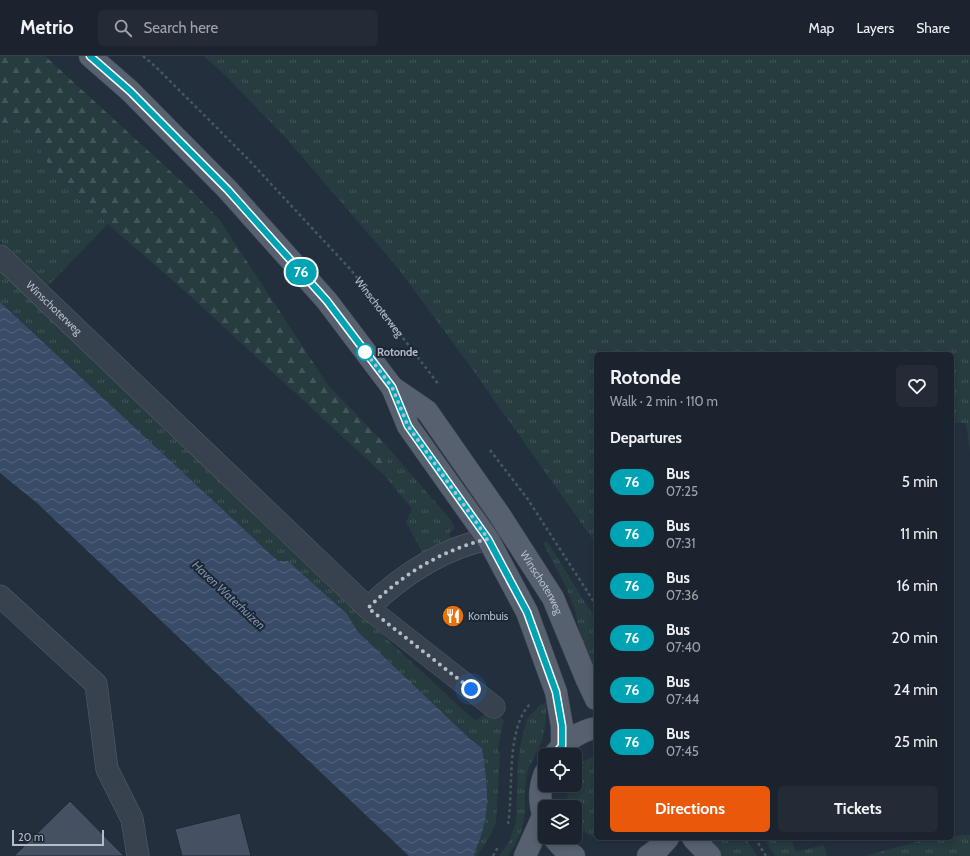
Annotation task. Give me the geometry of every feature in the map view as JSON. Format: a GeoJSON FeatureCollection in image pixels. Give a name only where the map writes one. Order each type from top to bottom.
{"type":"FeatureCollection","features":[{"type":"Feature","properties":{"kind":"main road","name":"Winschoterweg"},"geometry":{"type":"LineString","coordinates":[[90,56],[130,91],[228,190],[327,301],[392,387],[408,426],[488,539],[527,612],[556,692],[562,726],[558,748]]}},
{"type":"Feature","properties":{"kind":"main road","name":"Winschoterweg"},"geometry":{"type":"LineString","coordinates":[[392,387],[427,411],[499,514],[553,598],[594,695]]}},
{"type":"Feature","properties":{"kind":"main road"},"geometry":{"type":"LineString","coordinates":[[561,748],[582,733],[594,729]]}},
{"type":"Feature","properties":{"kind":"main road"},"geometry":{"type":"LineString","coordinates":[[525,856],[538,830]]}},
{"type":"Feature","properties":{"kind":"main road"},"geometry":{"type":"LineString","coordinates":[[648,856],[666,840]]}},
{"type":"Feature","properties":{"kind":"main road"},"geometry":{"type":"LineString","coordinates":[[695,840],[710,856]]}},
{"type":"Feature","properties":{"kind":"main road"},"geometry":{"type":"LineString","coordinates":[[559,844],[574,856]]}},
{"type":"Feature","properties":{"kind":"street","name":"Winschoterweg"},"geometry":{"type":"LineString","coordinates":[[0,256],[368,608],[494,707]]}},
{"type":"Feature","properties":{"kind":"street"},"geometry":{"type":"LineString","coordinates":[[368,608],[406,575],[428,562],[457,548],[488,539]]}},
{"type":"Feature","properties":{"kind":"street"},"geometry":{"type":"LineString","coordinates":[[0,596],[96,684],[107,769],[132,819],[138,856]]}},
{"type":"Feature","properties":{"kind":"path","name":"Winschoterweg"},"geometry":{"type":"LineString","coordinates":[[142,56],[247,158],[351,270],[441,387]]}},
{"type":"Feature","properties":{"kind":"path"},"geometry":{"type":"LineString","coordinates":[[489,449],[527,498],[594,601]]}},
{"type":"Feature","properties":{"kind":"path"},"geometry":{"type":"LineString","coordinates":[[756,840],[766,856]]}},
{"type":"Feature","properties":{"kind":"green space"},"geometry":{"type":"Polygon","coordinates":[[[0,56],[45,56],[192,191],[219,219],[328,385],[385,444],[387,466],[384,475],[187,293],[108,224],[44,159],[36,136],[0,122],[0,56]]]}},
{"type":"Feature","properties":{"kind":"green space"},"geometry":{"type":"Polygon","coordinates":[[[204,56],[970,56],[970,450],[966,423],[954,423],[954,352],[594,352],[594,541],[468,363],[397,267],[285,137],[224,74],[204,56]]]}},
{"type":"Feature","properties":{"kind":"green space"},"geometry":{"type":"Polygon","coordinates":[[[0,122],[36,136],[44,159],[108,224],[47,287],[0,241],[0,122]]]}},
{"type":"Feature","properties":{"kind":"green space"},"geometry":{"type":"Polygon","coordinates":[[[0,267],[223,479],[261,522],[462,709],[476,721],[490,710],[504,720],[498,752],[500,753],[496,823],[478,855],[479,856],[475,856],[474,853],[484,826],[487,801],[486,776],[482,748],[471,740],[358,632],[347,614],[288,561],[278,561],[0,302],[0,267]]]}},
{"type":"Feature","properties":{"kind":"green space"},"geometry":{"type":"Polygon","coordinates":[[[385,444],[450,519],[455,528],[449,533],[454,541],[424,553],[422,552],[406,522],[412,509],[384,475],[387,466],[385,444]]]}},
{"type":"Feature","properties":{"kind":"green space"},"geometry":{"type":"Polygon","coordinates":[[[547,541],[594,617],[593,670],[584,647],[576,613],[566,587],[543,543],[547,541]]]}},
{"type":"Feature","properties":{"kind":"green space"},"geometry":{"type":"Polygon","coordinates":[[[546,702],[546,720],[538,750],[526,778],[525,815],[522,827],[518,839],[508,856],[499,856],[510,840],[516,822],[518,763],[521,742],[527,719],[540,705],[546,702]]]}},
{"type":"Feature","properties":{"kind":"green space"},"geometry":{"type":"Polygon","coordinates":[[[594,756],[594,837],[582,830],[582,800],[567,800],[568,792],[582,792],[582,763],[594,756]]]}},
{"type":"Feature","properties":{"kind":"green space"},"geometry":{"type":"Polygon","coordinates":[[[970,835],[970,856],[865,856],[924,840],[954,840],[954,836],[970,835]]]}},
{"type":"Feature","properties":{"kind":"green space"},"geometry":{"type":"Polygon","coordinates":[[[709,840],[747,840],[757,856],[721,856],[709,840]]]}},
{"type":"Feature","properties":{"kind":"green space"},"geometry":{"type":"Polygon","coordinates":[[[765,840],[792,840],[796,852],[824,845],[827,856],[775,856],[765,840]]]}},
{"type":"Feature","properties":{"kind":"water","name":"Haven Waterhuizen"},"geometry":{"type":"Polygon","coordinates":[[[0,302],[278,561],[288,561],[347,614],[358,632],[471,740],[482,748],[486,776],[487,801],[484,826],[474,853],[475,856],[409,856],[37,503],[0,473],[0,302]]]}},
{"type":"Feature","properties":{"kind":"building"},"geometry":{"type":"Polygon","coordinates":[[[70,801],[124,856],[14,856],[70,801]]]}},
{"type":"Feature","properties":{"kind":"building"},"geometry":{"type":"Polygon","coordinates":[[[240,813],[251,856],[182,856],[175,829],[240,813]]]}},
{"type":"Feature","properties":{"kind":"bus line","name":"76"},"geometry":{"type":"LineString","coordinates":[[90,56],[130,91],[228,190],[327,301],[392,387],[408,426],[488,539],[527,612],[556,692],[562,726],[562,746],[560,748]]}},
{"type":"Feature","properties":{"kind":"place","name":"Rotonde"},"geometry":{"type":"Point","coordinates":[365,352]}},
{"type":"Feature","properties":{"kind":"place","name":"Kombuis"},"geometry":{"type":"Point","coordinates":[453,616]}},
{"type":"Feature","properties":{"kind":"route"},"geometry":{"type":"LineString","coordinates":[[365,352],[364,350],[392,387],[408,426],[488,539],[471,543],[428,562],[406,575],[386,590],[368,608],[471,689]]}}]}
